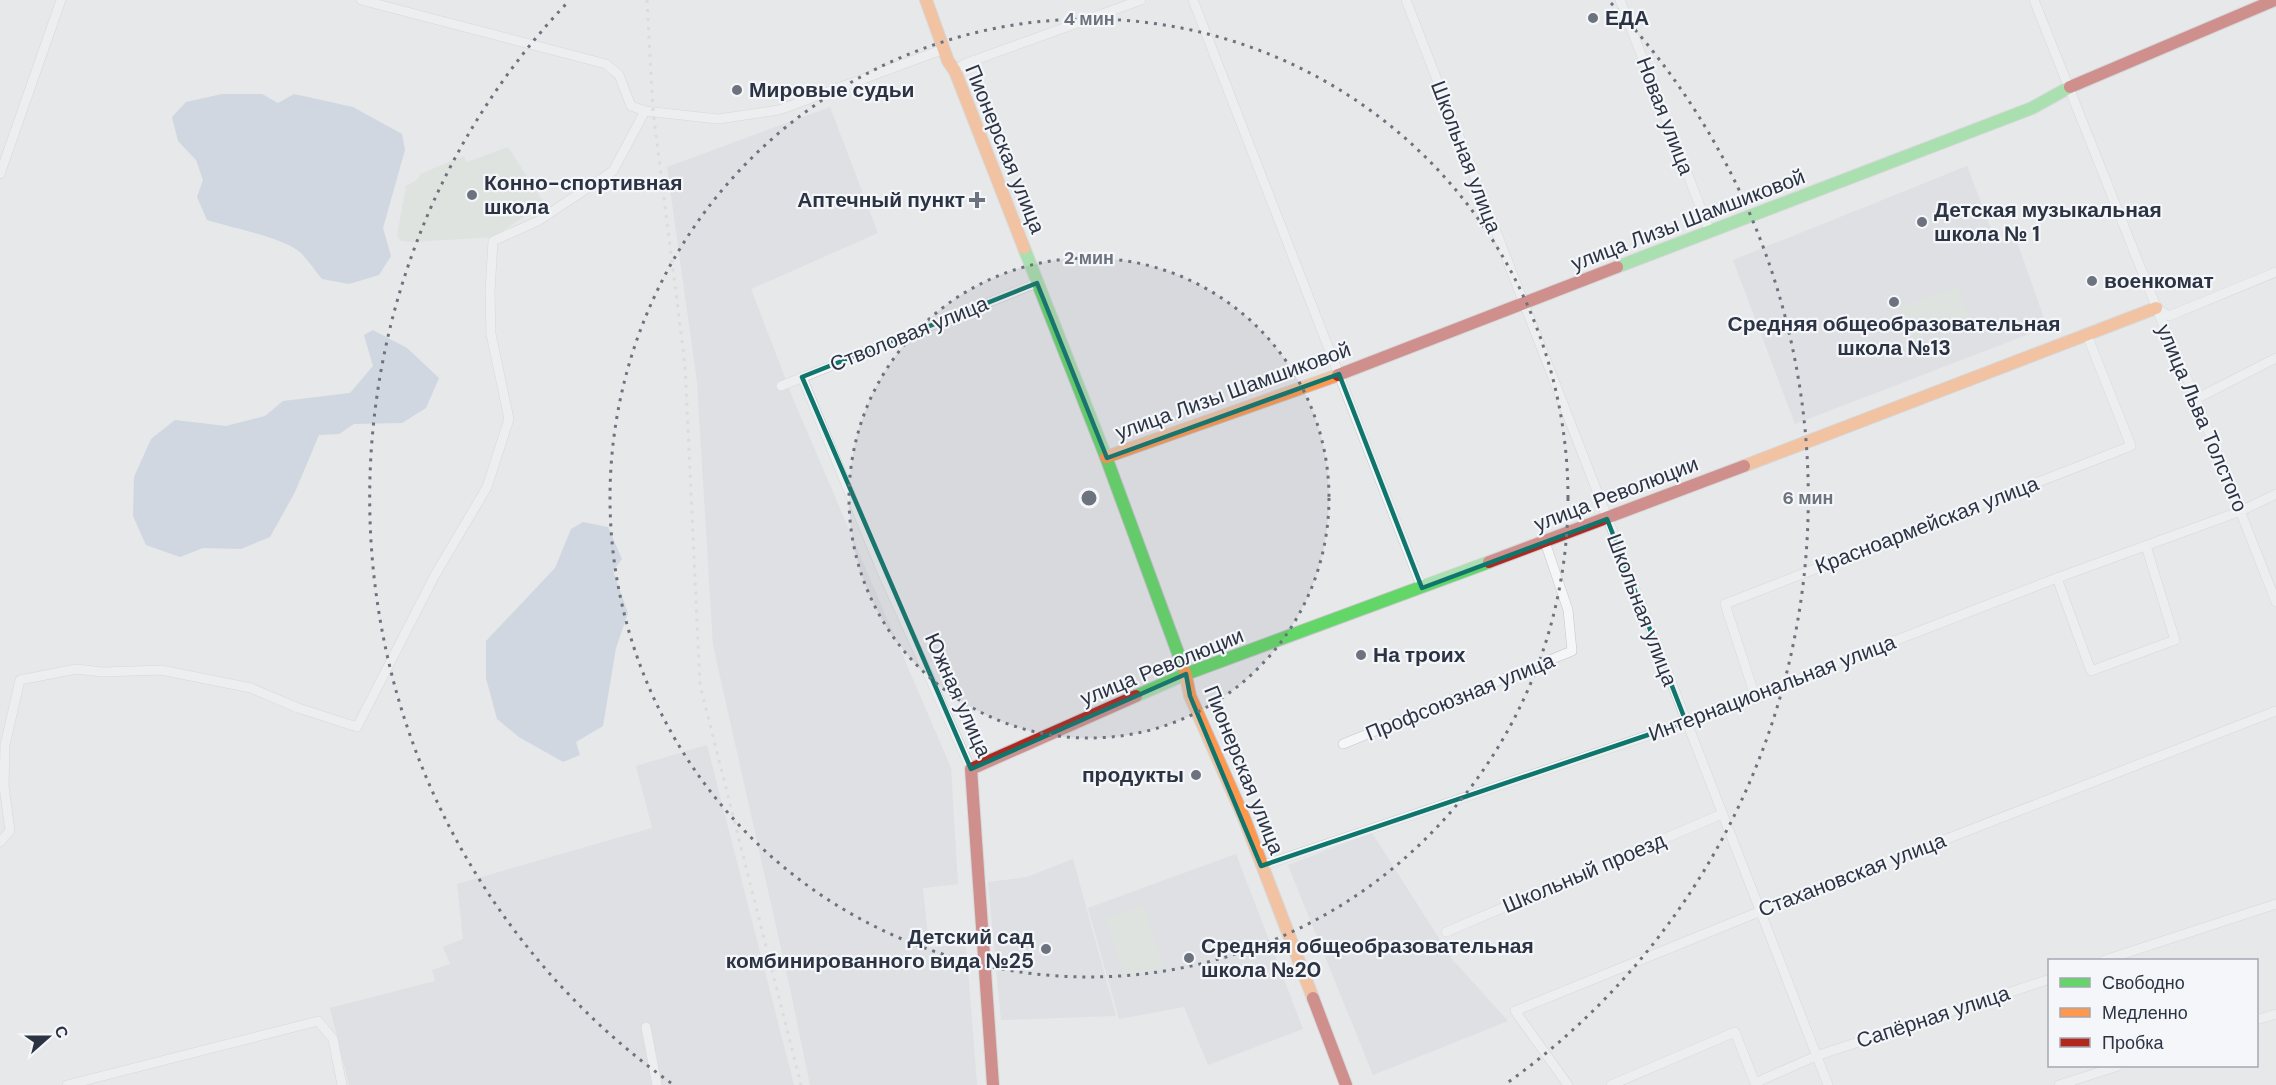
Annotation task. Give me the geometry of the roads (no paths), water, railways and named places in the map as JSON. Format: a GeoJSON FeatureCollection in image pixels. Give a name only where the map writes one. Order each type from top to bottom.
{"type":"FeatureCollection","features":[{"type":"Feature","properties":{"kind":"street"},"geometry":{"type":"LineString","coordinates":[[0,174],[61,0]]}},
{"type":"Feature","properties":{"kind":"street"},"geometry":{"type":"LineString","coordinates":[[361,0],[606,64],[619,75],[631,106],[649,111],[718,119],[779,110],[944,49]]}},
{"type":"Feature","properties":{"kind":"street","name":"Пионерская улица"},"geometry":{"type":"LineString","coordinates":[[926,0],[1106,458],[1186,674],[1190,696],[1244,818],[1346,1085]]}},
{"type":"Feature","properties":{"kind":"street"},"geometry":{"type":"LineString","coordinates":[[955,72],[964,64],[1141,0]]}},
{"type":"Feature","properties":{"kind":"street"},"geometry":{"type":"LineString","coordinates":[[1193,0],[1422,588]]}},
{"type":"Feature","properties":{"kind":"street","name":"Школьная улица"},"geometry":{"type":"LineString","coordinates":[[1406,0],[1828,1085]]}},
{"type":"Feature","properties":{"kind":"street","name":"Новая улица"},"geometry":{"type":"LineString","coordinates":[[1620,0],[1710,232]]}},
{"type":"Feature","properties":{"kind":"street","name":"улица Льва Толстого"},"geometry":{"type":"LineString","coordinates":[[2034,0],[2276,602]]}},
{"type":"Feature","properties":{"kind":"street","name":"улица Лизы Шамшиковой"},"geometry":{"type":"LineString","coordinates":[[1106,458],[1339,374],[2032,108],[2069,87],[2275,0]]}},
{"type":"Feature","properties":{"kind":"street"},"geometry":{"type":"LineString","coordinates":[[0,842],[10,831],[4,786],[5,745],[20,680],[76,669],[103,672],[161,670],[251,688],[298,708],[357,727],[435,575],[487,487],[509,419],[490,334],[490,292],[494,241],[538,220],[612,171],[649,111]]}},
{"type":"Feature","properties":{"kind":"street","name":"улица Революции"},"geometry":{"type":"LineString","coordinates":[[971,769],[1186,674],[1607,519],[2157,308],[2169,316],[2276,272]]}},
{"type":"Feature","properties":{"kind":"street","name":"Стволовая улица"},"geometry":{"type":"LineString","coordinates":[[782,386],[1037,283]]}},
{"type":"Feature","properties":{"kind":"street","name":"Красноармейская улица"},"geometry":{"type":"LineString","coordinates":[[1756,699],[1725,604],[2131,447],[2087,335]]}},
{"type":"Feature","properties":{"kind":"street"},"geometry":{"type":"LineString","coordinates":[[2196,399],[2276,358]]}},
{"type":"Feature","properties":{"kind":"street","name":"Южная улица"},"geometry":{"type":"LineString","coordinates":[[802,377],[882,572],[971,769],[993,1085]]}},
{"type":"Feature","properties":{"kind":"street","name":"Интернациональная улица"},"geometry":{"type":"LineString","coordinates":[[1261,866],[1756,699],[1814,672],[2241,511],[2276,494]]}},
{"type":"Feature","properties":{"kind":"street","name":"Профсоюзная улица"},"geometry":{"type":"LineString","coordinates":[[1342,744],[1572,651],[1568,610],[1545,542]]}},
{"type":"Feature","properties":{"kind":"street"},"geometry":{"type":"LineString","coordinates":[[2057,579],[2091,671],[2144,652],[2175,640],[2146,546]]}},
{"type":"Feature","properties":{"kind":"street","name":"Стахановская улица"},"geometry":{"type":"LineString","coordinates":[[1568,1085],[1515,1011],[1761,911],[2276,711]]}},
{"type":"Feature","properties":{"kind":"street","name":"Школьный проезд"},"geometry":{"type":"LineString","coordinates":[[1446,932],[1722,814]]}},
{"type":"Feature","properties":{"kind":"street"},"geometry":{"type":"LineString","coordinates":[[2108,959],[2276,904]]}},
{"type":"Feature","properties":{"kind":"street","name":"Сапёрная улица"},"geometry":{"type":"LineString","coordinates":[[1816,1056],[2048,979]]}},
{"type":"Feature","properties":{"kind":"street"},"geometry":{"type":"LineString","coordinates":[[2258,1019],[2276,1014]]}},
{"type":"Feature","properties":{"kind":"street"},"geometry":{"type":"LineString","coordinates":[[67,1085],[318,1021],[333,1040],[342,1085]]}},
{"type":"Feature","properties":{"kind":"street"},"geometry":{"type":"LineString","coordinates":[[646,1027],[657,1085]]}},
{"type":"Feature","properties":{"kind":"street"},"geometry":{"type":"LineString","coordinates":[[1611,1085],[1736,1032],[1755,1083],[1816,1056]]}},
{"type":"Feature","properties":{"kind":"street"},"geometry":{"type":"LineString","coordinates":[[2059,1085],[2112,1067]]}},
{"type":"Feature","properties":{"kind":"water"},"geometry":{"type":"Polygon","coordinates":[[[222,94],[262,94],[278,103],[294,94],[353,107],[402,134],[405,150],[383,228],[391,256],[379,275],[349,284],[322,279],[304,256],[293,247],[207,220],[197,197],[203,180],[196,160],[178,141],[172,117],[186,102],[222,94]]]}},
{"type":"Feature","properties":{"kind":"water"},"geometry":{"type":"Polygon","coordinates":[[[373,330],[407,348],[439,378],[426,408],[402,423],[354,424],[339,434],[319,435],[295,492],[270,537],[241,549],[203,548],[180,557],[146,545],[133,516],[134,477],[151,439],[175,420],[226,426],[265,416],[283,401],[350,393],[373,366],[364,335],[373,330]]]}},
{"type":"Feature","properties":{"kind":"water"},"geometry":{"type":"Polygon","coordinates":[[[583,522],[608,527],[622,559],[613,571],[628,613],[616,648],[603,726],[576,742],[580,755],[563,762],[519,737],[497,719],[486,678],[486,641],[555,568],[571,529],[583,522]]]}},
{"type":"Feature","properties":{"kind":"railway"},"geometry":{"type":"LineString","coordinates":[[647,0],[653,111],[685,365],[700,685],[801,1085]]}},
{"type":"Feature","properties":{"kind":"place","name":"ЕДА"},"geometry":{"type":"Point","coordinates":[1593,18]}},
{"type":"Feature","properties":{"kind":"place","name":"Мировые судьи"},"geometry":{"type":"Point","coordinates":[737,90]}},
{"type":"Feature","properties":{"kind":"place","name":"Конно-спортивная школа"},"geometry":{"type":"Point","coordinates":[472,195]}},
{"type":"Feature","properties":{"kind":"place","name":"Аптечный пункт"},"geometry":{"type":"Point","coordinates":[977,200]}},
{"type":"Feature","properties":{"kind":"place","name":"Детская музыкальная школа № 1"},"geometry":{"type":"Point","coordinates":[1922,222]}},
{"type":"Feature","properties":{"kind":"place","name":"военкомат"},"geometry":{"type":"Point","coordinates":[2092,281]}},
{"type":"Feature","properties":{"kind":"place","name":"Средняя общеобразовательная школа №13"},"geometry":{"type":"Point","coordinates":[1894,302]}},
{"type":"Feature","properties":{"kind":"place","name":"На троих"},"geometry":{"type":"Point","coordinates":[1361,655]}},
{"type":"Feature","properties":{"kind":"place","name":"продукты"},"geometry":{"type":"Point","coordinates":[1196,775]}},
{"type":"Feature","properties":{"kind":"place","name":"Детский сад комбинированного вида №25"},"geometry":{"type":"Point","coordinates":[1046,949]}},
{"type":"Feature","properties":{"kind":"place","name":"Средняя общеобразовательная школа №20"},"geometry":{"type":"Point","coordinates":[1189,958]}}]}
